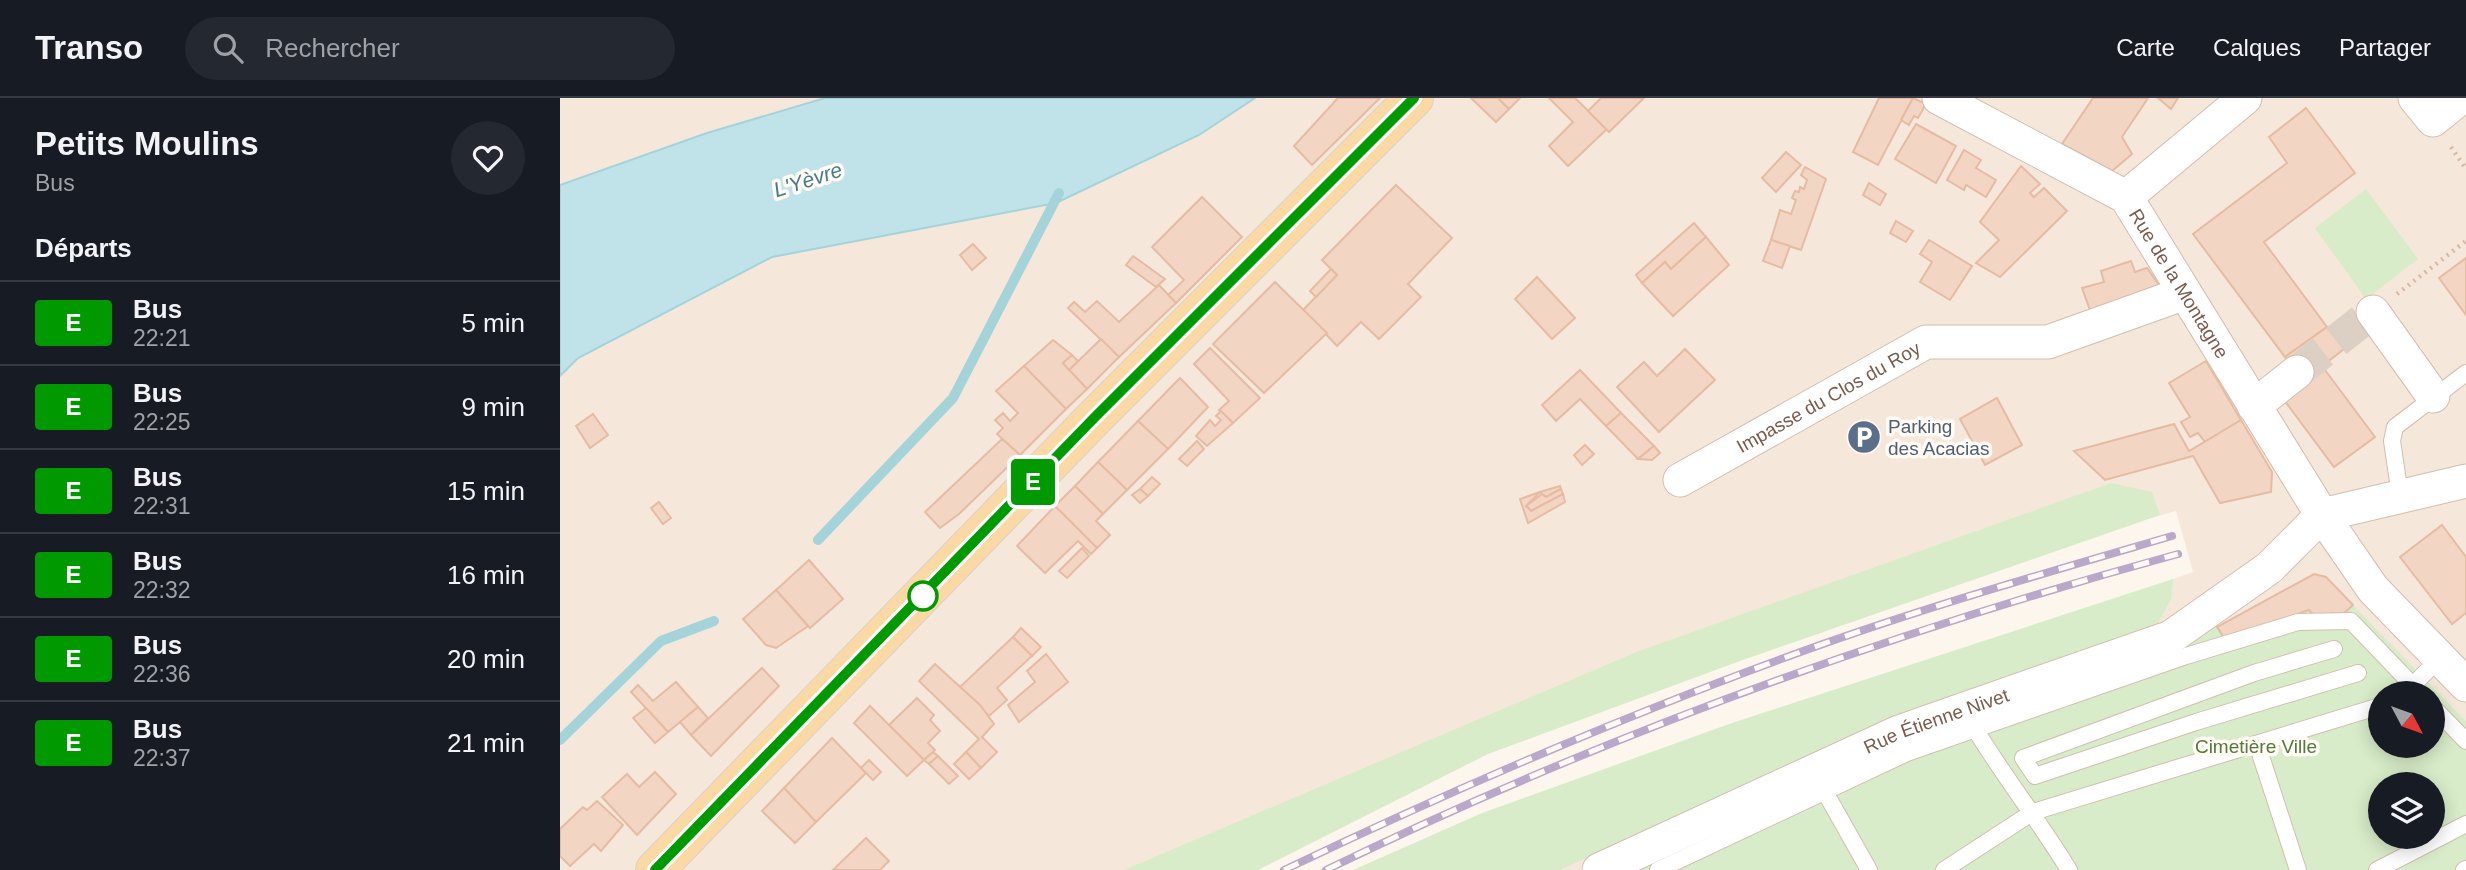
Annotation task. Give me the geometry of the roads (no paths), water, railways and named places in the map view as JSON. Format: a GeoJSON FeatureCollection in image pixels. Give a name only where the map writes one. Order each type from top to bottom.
{"type":"FeatureCollection","features":[{"type":"Feature","properties":{"kind":"main road"},"geometry":{"type":"LineString","coordinates":[[655,870],[1095,417],[1414,98]]}},
{"type":"Feature","properties":{"kind":"street","name":"Rue de la Montagne"},"geometry":{"type":"LineString","coordinates":[[1938,98],[2126,197],[2322,515],[2373,589],[2466,685]]}},
{"type":"Feature","properties":{"kind":"street"},"geometry":{"type":"LineString","coordinates":[[2126,197],[2245,98]]}},
{"type":"Feature","properties":{"kind":"street"},"geometry":{"type":"LineString","coordinates":[[2424,109],[2460,98]]}},
{"type":"Feature","properties":{"kind":"street","name":"Impasse du Clos du Roy"},"geometry":{"type":"LineString","coordinates":[[1679,480],[1926,342],[2048,342],[2185,293]]}},
{"type":"Feature","properties":{"kind":"street"},"geometry":{"type":"LineString","coordinates":[[2373,313],[2434,396]]}},
{"type":"Feature","properties":{"kind":"street"},"geometry":{"type":"LineString","coordinates":[[2254,406],[2297,372]]}},
{"type":"Feature","properties":{"kind":"street"},"geometry":{"type":"LineString","coordinates":[[2322,515],[2466,481]]}},
{"type":"Feature","properties":{"kind":"street","name":"Rue Étienne Nivet"},"geometry":{"type":"LineString","coordinates":[[1599,870],[1899,732],[2171,637],[2269,568],[2322,515]]}},
{"type":"Feature","properties":{"kind":"lane"},"geometry":{"type":"LineString","coordinates":[[2400,495],[2392,441],[2395,426],[2466,373]]}},
{"type":"Feature","properties":{"kind":"lane"},"geometry":{"type":"LineString","coordinates":[[1658,870],[1908,753],[2186,656],[2298,622],[2351,621],[2408,681]]}},
{"type":"Feature","properties":{"kind":"lane"},"geometry":{"type":"LineString","coordinates":[[2033,812],[2035,776],[2022,758],[2254,673],[2334,649]]}},
{"type":"Feature","properties":{"kind":"lane"},"geometry":{"type":"LineString","coordinates":[[2422,681],[2440,658]]}},
{"type":"Feature","properties":{"kind":"lane"},"geometry":{"type":"LineString","coordinates":[[2035,776],[2196,722],[2358,673]]}},
{"type":"Feature","properties":{"kind":"lane"},"geometry":{"type":"LineString","coordinates":[[1944,870],[2033,812],[2368,710]]}},
{"type":"Feature","properties":{"kind":"lane"},"geometry":{"type":"LineString","coordinates":[[2445,719],[2466,741]]}},
{"type":"Feature","properties":{"kind":"lane"},"geometry":{"type":"LineString","coordinates":[[1975,729],[2011,787],[2033,812],[2069,870]]}},
{"type":"Feature","properties":{"kind":"lane"},"geometry":{"type":"LineString","coordinates":[[2257,744],[2298,870]]}},
{"type":"Feature","properties":{"kind":"lane"},"geometry":{"type":"LineString","coordinates":[[1825,792],[1869,870]]}},
{"type":"Feature","properties":{"kind":"lane"},"geometry":{"type":"LineString","coordinates":[[2377,870],[2466,824]]}},
{"type":"Feature","properties":{"kind":"water","name":"L'Yèvre"},"geometry":{"type":"Polygon","coordinates":[[[825,98],[1255,98],[1199,135],[1056,203],[772,257],[578,358],[560,376],[560,185],[707,133],[825,98]]]}},
{"type":"Feature","properties":{"kind":"waterway"},"geometry":{"type":"LineString","coordinates":[[818,540],[953,398],[1059,193]]}},
{"type":"Feature","properties":{"kind":"waterway"},"geometry":{"type":"LineString","coordinates":[[560,740],[661,641],[714,621]]}},
{"type":"Feature","properties":{"kind":"tunnel"},"geometry":{"type":"LineString","coordinates":[[2297,372],[2373,312]]}},
{"type":"Feature","properties":{"kind":"railway"},"geometry":{"type":"LineString","coordinates":[[1284,870],[1532,758],[1720,682],[1928,609],[2172,536]]}},
{"type":"Feature","properties":{"kind":"railway"},"geometry":{"type":"LineString","coordinates":[[1326,870],[1533,776],[1744,692],[1960,618],[2178,554]]}},
{"type":"Feature","properties":{"kind":"place","name":"Parking des Acacias"},"geometry":{"type":"Point","coordinates":[1864,437]}},
{"type":"Feature","properties":{"kind":"park label","name":"Cimetière Ville"},"geometry":{"type":"Point","coordinates":[2256,746]}}]}
